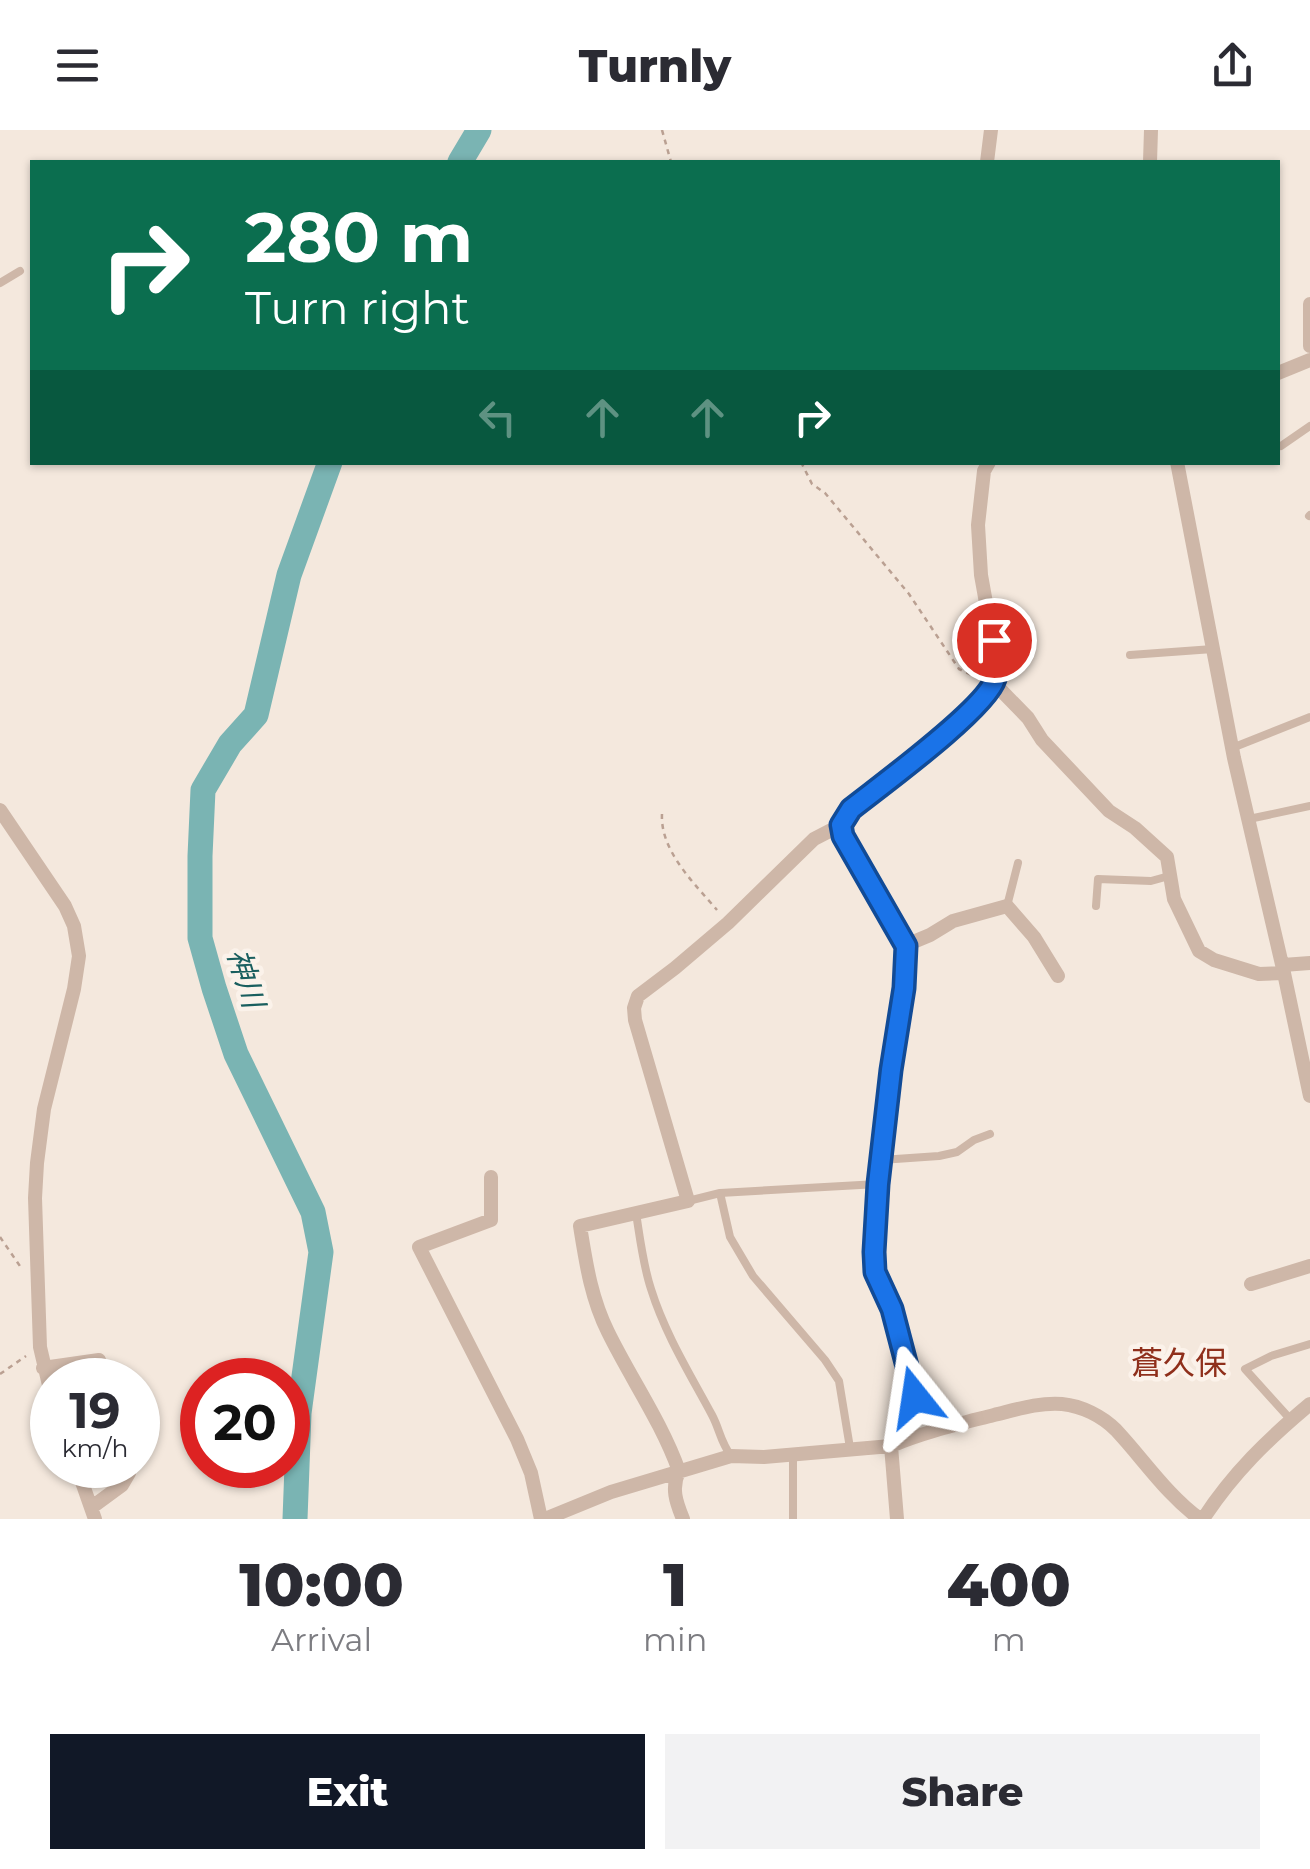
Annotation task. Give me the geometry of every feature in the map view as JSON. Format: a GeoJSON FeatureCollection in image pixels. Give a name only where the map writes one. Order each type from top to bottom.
{"type":"FeatureCollection","features":[{"type":"Feature","properties":{"kind":"street"},"geometry":{"type":"LineString","coordinates":[[987,160],[991,130]]}},
{"type":"Feature","properties":{"kind":"street"},"geometry":{"type":"LineString","coordinates":[[1150,160],[1151,130]]}},
{"type":"Feature","properties":{"kind":"street"},"geometry":{"type":"LineString","coordinates":[[1310,304],[1310,346]]}},
{"type":"Feature","properties":{"kind":"street"},"geometry":{"type":"LineString","coordinates":[[1280,372],[1310,360]]}},
{"type":"Feature","properties":{"kind":"street"},"geometry":{"type":"LineString","coordinates":[[683,1519],[674,1482],[679,1471],[668,1442],[607,1330],[589,1284],[580,1226],[688,1200],[634,1008],[647,986],[675,968],[814,840],[841,825],[851,809],[955,726],[994,683],[996,664],[981,575],[978,525],[987,465]]}},
{"type":"Feature","properties":{"kind":"street"},"geometry":{"type":"LineString","coordinates":[[1178,465],[1232,748],[1310,1096]]}},
{"type":"Feature","properties":{"kind":"street"},"geometry":{"type":"LineString","coordinates":[[994,683],[1108,810],[1167,857],[1174,899],[1199,951],[1214,960],[1259,974],[1310,962]]}},
{"type":"Feature","properties":{"kind":"street"},"geometry":{"type":"LineString","coordinates":[[0,810],[5,830],[66,906],[80,956],[39,1135],[35,1198],[42,1358]]}},
{"type":"Feature","properties":{"kind":"street"},"geometry":{"type":"LineString","coordinates":[[841,825],[843,836],[906,946],[878,1184]]}},
{"type":"Feature","properties":{"kind":"street"},"geometry":{"type":"LineString","coordinates":[[906,946],[952,921],[1007,906],[1034,937],[1058,976]]}},
{"type":"Feature","properties":{"kind":"street"},"geometry":{"type":"LineString","coordinates":[[491,1177],[491,1220],[419,1247],[517,1439],[531,1472],[543,1519],[611,1492],[732,1456],[764,1457],[891,1446],[1042,1405],[1062,1404],[1082,1408],[1114,1428],[1185,1508],[1202,1519],[1235,1474],[1310,1404]]}},
{"type":"Feature","properties":{"kind":"street"},"geometry":{"type":"LineString","coordinates":[[1251,1284],[1310,1266]]}},
{"type":"Feature","properties":{"kind":"street"},"geometry":{"type":"LineString","coordinates":[[891,1446],[897,1519]]}},
{"type":"Feature","properties":{"kind":"street"},"geometry":{"type":"LineString","coordinates":[[85,1488],[94,1513],[119,1488]]}},
{"type":"Feature","properties":{"kind":"lane"},"geometry":{"type":"LineString","coordinates":[[0,283],[20,271]]}},
{"type":"Feature","properties":{"kind":"lane"},"geometry":{"type":"LineString","coordinates":[[1281,446],[1310,426]]}},
{"type":"Feature","properties":{"kind":"lane"},"geometry":{"type":"LineString","coordinates":[[1130,655],[1213,649]]}},
{"type":"Feature","properties":{"kind":"lane"},"geometry":{"type":"LineString","coordinates":[[1232,748],[1310,717]]}},
{"type":"Feature","properties":{"kind":"lane"},"geometry":{"type":"LineString","coordinates":[[1248,819],[1310,806]]}},
{"type":"Feature","properties":{"kind":"lane"},"geometry":{"type":"LineString","coordinates":[[1007,906],[1018,863]]}},
{"type":"Feature","properties":{"kind":"lane"},"geometry":{"type":"LineString","coordinates":[[1096,906],[1098,879],[1151,881],[1168,876]]}},
{"type":"Feature","properties":{"kind":"lane"},"geometry":{"type":"LineString","coordinates":[[881,1160],[957,1152],[990,1134]]}},
{"type":"Feature","properties":{"kind":"lane"},"geometry":{"type":"LineString","coordinates":[[688,1200],[720,1193],[878,1184],[875,1272],[892,1309],[915,1397],[910,1438]]}},
{"type":"Feature","properties":{"kind":"lane"},"geometry":{"type":"LineString","coordinates":[[720,1193],[730,1237],[753,1276],[839,1381],[850,1448]]}},
{"type":"Feature","properties":{"kind":"lane"},"geometry":{"type":"LineString","coordinates":[[636,1213],[650,1287],[663,1321],[716,1420],[722,1444],[732,1456]]}},
{"type":"Feature","properties":{"kind":"lane"},"geometry":{"type":"LineString","coordinates":[[1291,1420],[1245,1369],[1310,1344]]}},
{"type":"Feature","properties":{"kind":"lane"},"geometry":{"type":"LineString","coordinates":[[793,1453],[793,1519]]}},
{"type":"Feature","properties":{"kind":"path"},"geometry":{"type":"LineString","coordinates":[[662,130],[670,160]]}},
{"type":"Feature","properties":{"kind":"path"},"geometry":{"type":"LineString","coordinates":[[802,465],[812,484],[825,493],[908,594],[959,669],[994,683]]}},
{"type":"Feature","properties":{"kind":"path"},"geometry":{"type":"LineString","coordinates":[[662,814],[661,828],[670,850],[728,923]]}},
{"type":"Feature","properties":{"kind":"path"},"geometry":{"type":"LineString","coordinates":[[0,1237],[39,1294]]}},
{"type":"Feature","properties":{"kind":"path"},"geometry":{"type":"LineString","coordinates":[[0,1374],[40,1347]]}},
{"type":"Feature","properties":{"kind":"waterway","name":"神川"},"geometry":{"type":"LineString","coordinates":[[461,160],[479,130]]}},
{"type":"Feature","properties":{"kind":"waterway","name":"神川"},"geometry":{"type":"LineString","coordinates":[[295,1519],[299,1413],[321,1252],[313,1212],[236,1054],[214,988],[200,938],[200,856],[203,790],[230,744],[256,715],[289,575],[329,465]]}},
{"type":"Feature","properties":{"kind":"district","name":"蒼久保"},"geometry":{"type":"Point","coordinates":[1179,1362]}},
{"type":"Feature","properties":{"kind":"route"},"geometry":{"type":"LineString","coordinates":[[915,1397],[892,1309],[875,1272],[874,1252],[878,1184],[906,946],[843,836],[841,825],[851,809],[955,726],[980,700],[994,683],[994,640]]}}]}
